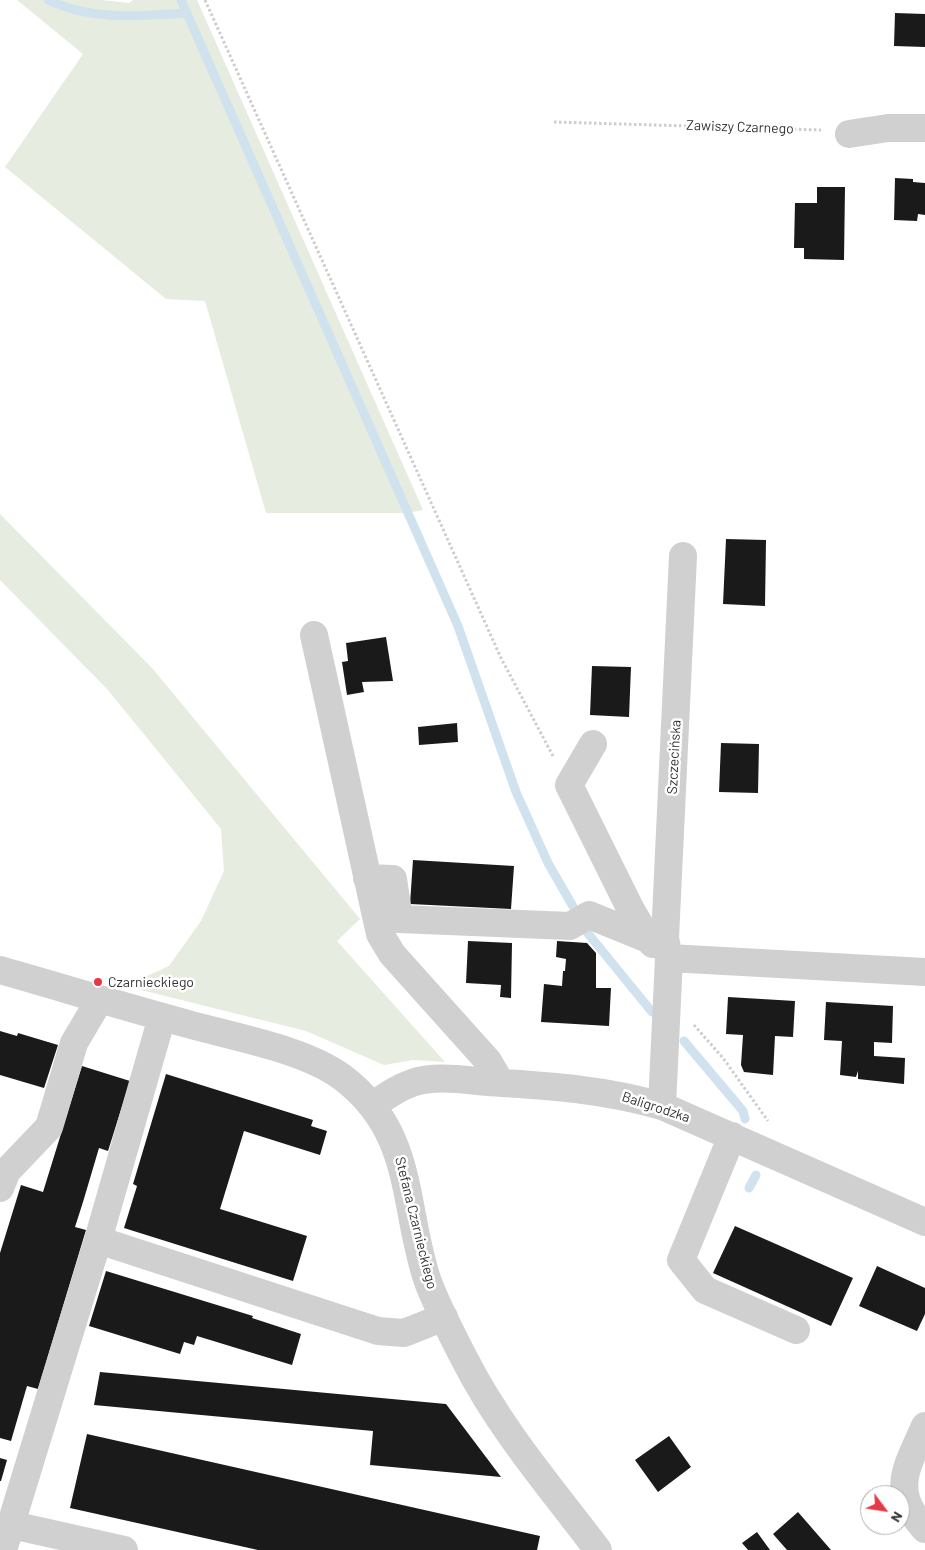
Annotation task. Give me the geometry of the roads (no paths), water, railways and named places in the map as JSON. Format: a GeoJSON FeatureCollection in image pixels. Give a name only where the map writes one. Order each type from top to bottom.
{"type":"FeatureCollection","features":[{"type":"Feature","properties":{"kind":"street"},"geometry":{"type":"LineString","coordinates":[[849,134],[888,128],[925,128]]}},
{"type":"Feature","properties":{"kind":"street","name":"Szczecińska"},"geometry":{"type":"LineString","coordinates":[[662,1106],[669,958],[665,938],[683,556]]}},
{"type":"Feature","properties":{"kind":"street"},"geometry":{"type":"LineString","coordinates":[[314,635],[380,934],[392,954],[488,1061],[501,1082]]}},
{"type":"Feature","properties":{"kind":"street"},"geometry":{"type":"LineString","coordinates":[[593,744],[569,785],[648,939]]}},
{"type":"Feature","properties":{"kind":"street"},"geometry":{"type":"LineString","coordinates":[[367,878],[394,879],[399,919],[570,926],[589,915],[648,939],[669,958],[925,972]]}},
{"type":"Feature","properties":{"kind":"street","name":"Stefana Czarnieckiego"},"geometry":{"type":"LineString","coordinates":[[0,970],[275,1048],[322,1064],[360,1091],[372,1106],[396,1146],[409,1188],[428,1281],[466,1362],[498,1415],[598,1550]]}},
{"type":"Feature","properties":{"kind":"street"},"geometry":{"type":"LineString","coordinates":[[0,1188],[7,1171],[49,1127],[74,1043],[100,999]]}},
{"type":"Feature","properties":{"kind":"street"},"geometry":{"type":"LineString","coordinates":[[124,1550],[7,1538],[98,1240],[162,1017]]}},
{"type":"Feature","properties":{"kind":"street","name":"Baligrodzka"},"geometry":{"type":"LineString","coordinates":[[372,1106],[392,1092],[413,1082],[443,1079],[565,1087],[620,1094],[662,1106],[925,1222]]}},
{"type":"Feature","properties":{"kind":"street"},"geometry":{"type":"LineString","coordinates":[[732,1136],[681,1260],[705,1290],[796,1330]]}},
{"type":"Feature","properties":{"kind":"street"},"geometry":{"type":"LineString","coordinates":[[98,1240],[378,1331],[404,1333],[444,1317]]}},
{"type":"Feature","properties":{"kind":"street"},"geometry":{"type":"LineString","coordinates":[[925,1426],[906,1468],[903,1484],[907,1501],[916,1519],[925,1529]]}},
{"type":"Feature","properties":{"kind":"waterway"},"geometry":{"type":"LineString","coordinates":[[48,0],[65,7],[116,16],[187,13]]}},
{"type":"Feature","properties":{"kind":"waterway"},"geometry":{"type":"LineString","coordinates":[[181,0],[458,626],[516,792],[548,863],[575,910]]}},
{"type":"Feature","properties":{"kind":"waterway"},"geometry":{"type":"LineString","coordinates":[[586,931],[652,1012]]}},
{"type":"Feature","properties":{"kind":"waterway"},"geometry":{"type":"LineString","coordinates":[[684,1041],[743,1111],[745,1119]]}},
{"type":"Feature","properties":{"kind":"waterway"},"geometry":{"type":"LineString","coordinates":[[749,1188],[756,1175]]}},
{"type":"Feature","properties":{"kind":"place","name":"Czarnieckiego"},"geometry":{"type":"Point","coordinates":[98,982]}}]}
